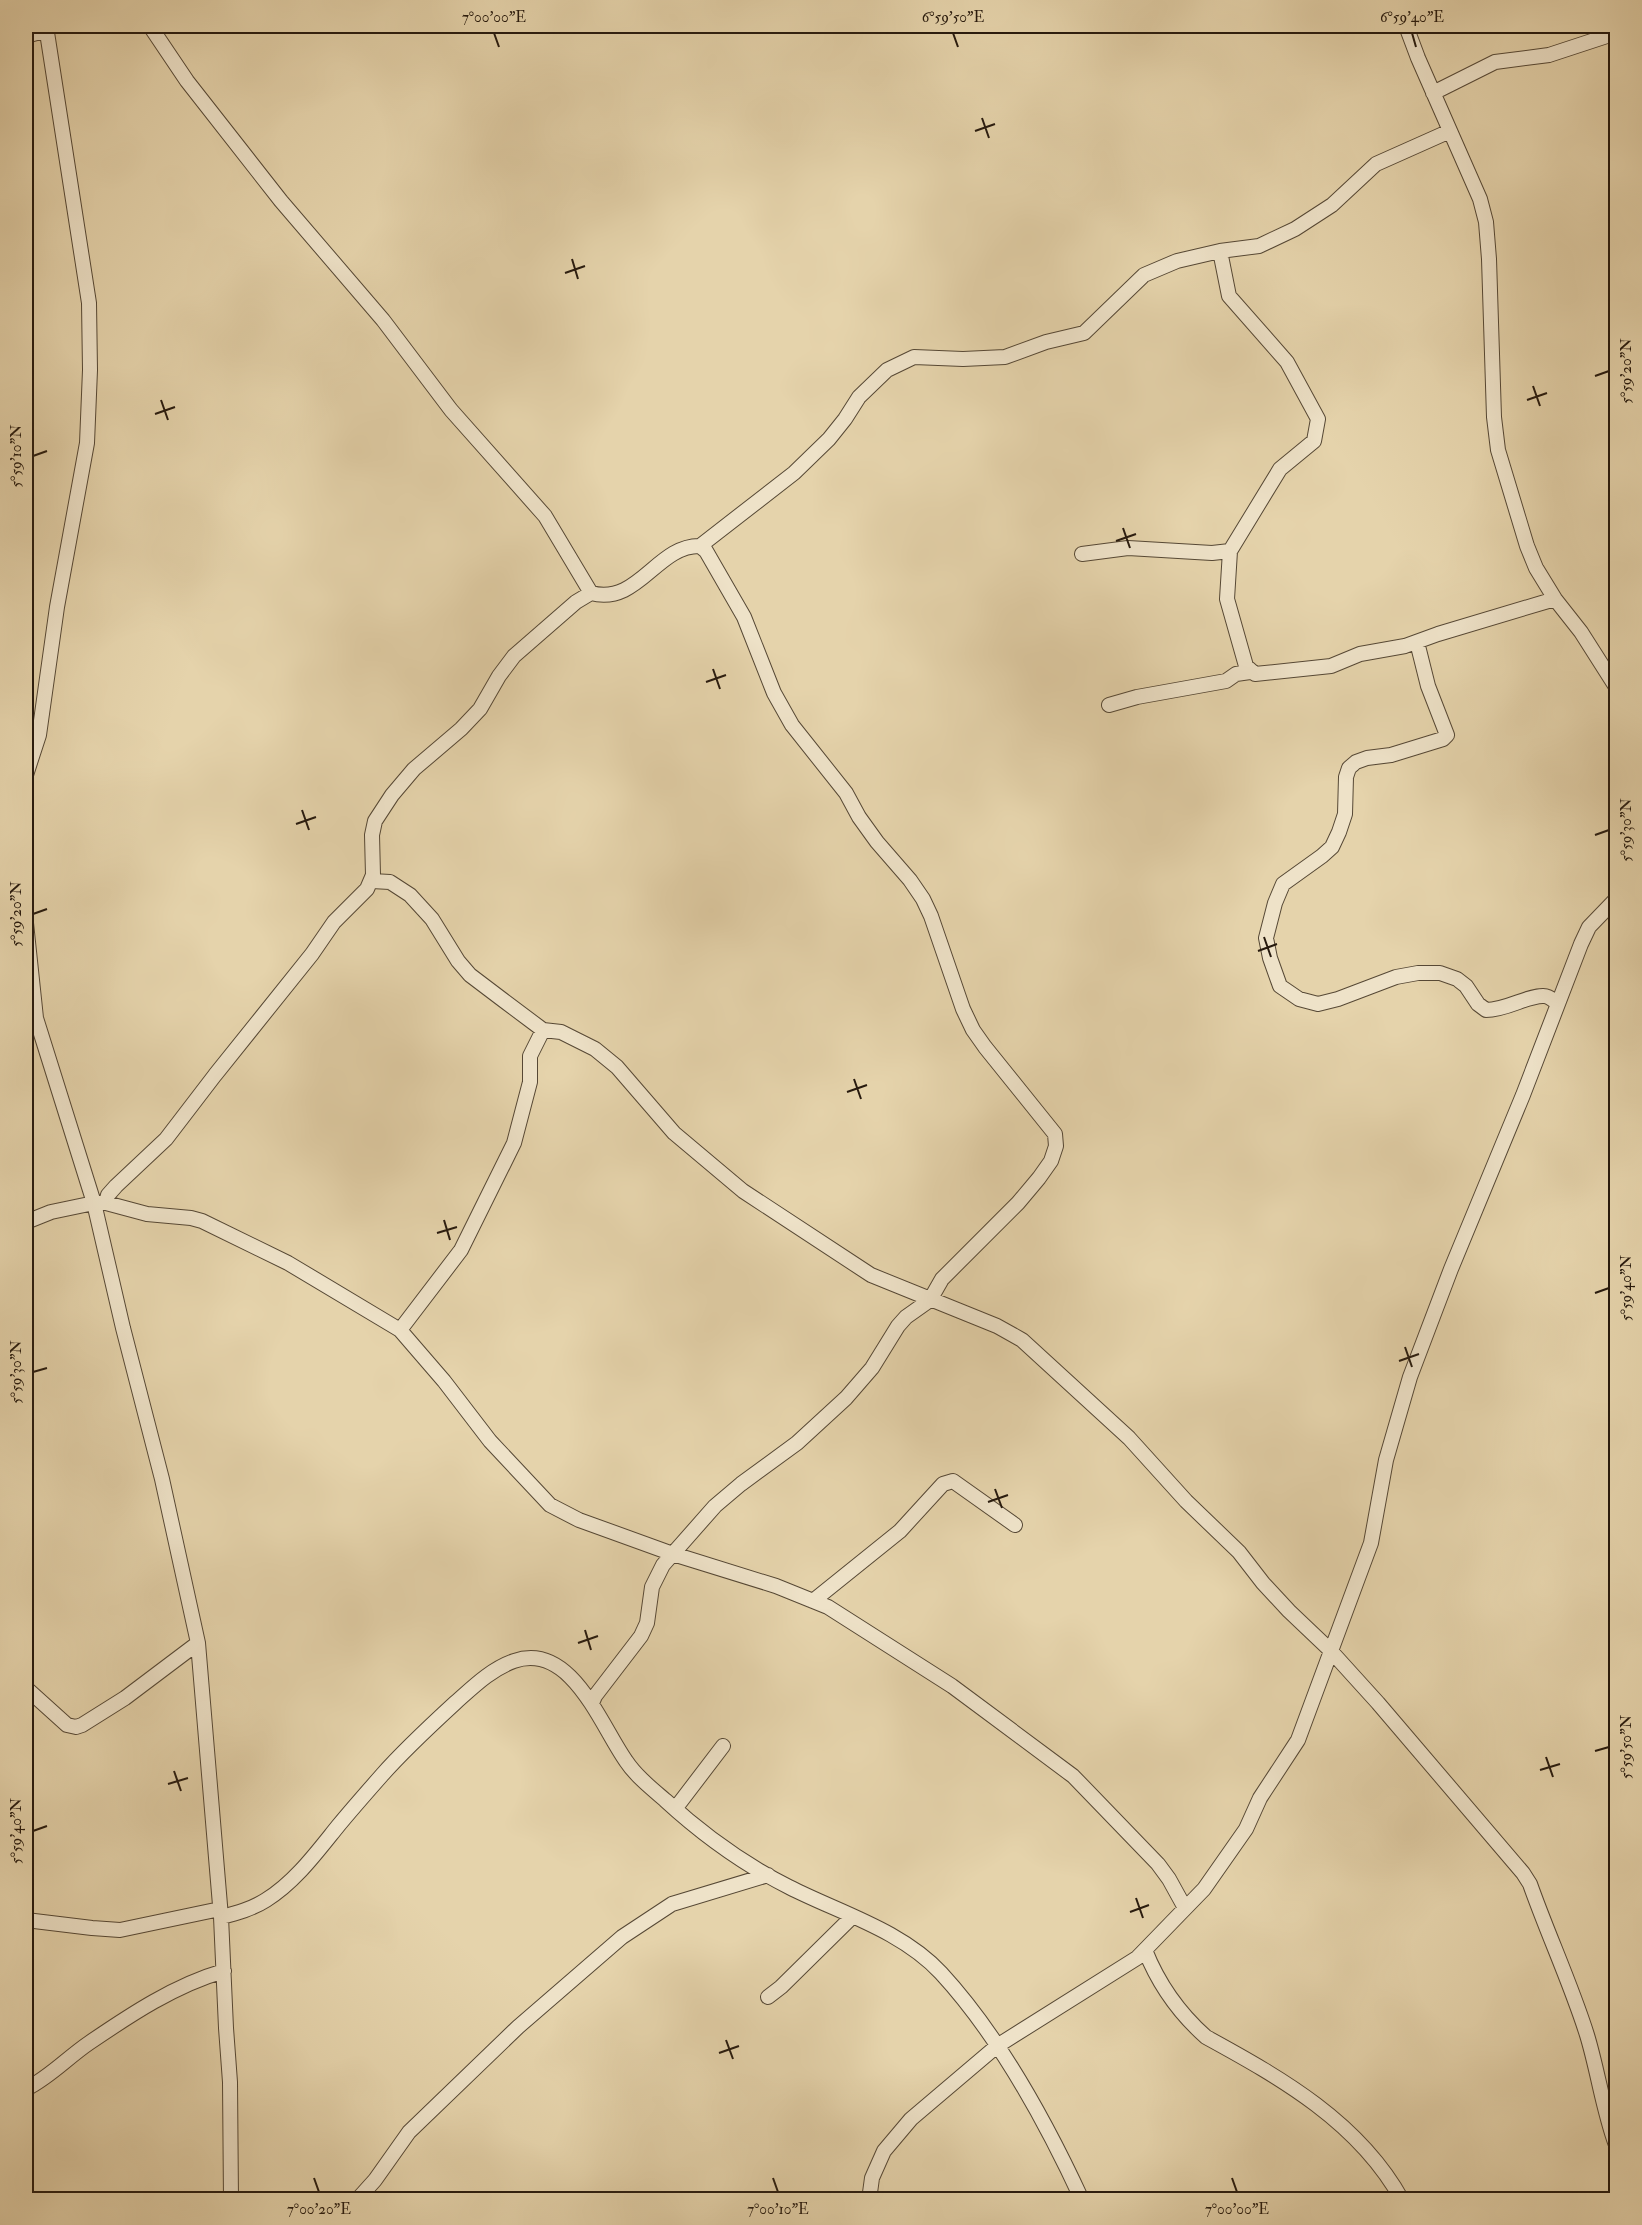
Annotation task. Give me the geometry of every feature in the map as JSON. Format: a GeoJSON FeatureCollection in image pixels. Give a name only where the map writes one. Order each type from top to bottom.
{"type":"FeatureCollection","features":[{"type":"Feature","properties":{"kind":"street"},"geometry":{"type":"LineString","coordinates":[[150,26],[187,81],[281,201],[383,320],[451,410],[520,485],[545,516],[588,589],[602,596],[626,590],[683,549],[700,546],[794,473],[829,439],[859,396],[887,370],[914,357],[963,359],[1005,357],[1046,342],[1084,333],[1144,275],[1177,261],[1220,251],[1259,246],[1295,229],[1332,205],[1376,164],[1450,131]]}},
{"type":"Feature","properties":{"kind":"street"},"geometry":{"type":"LineString","coordinates":[[1406,26],[1480,200],[1486,222],[1494,417],[1498,450],[1527,546],[1536,568],[1555,599],[1581,632],[1617,687]]}},
{"type":"Feature","properties":{"kind":"street"},"geometry":{"type":"LineString","coordinates":[[26,36],[48,27],[89,303],[90,369],[87,443],[57,607],[39,735],[26,775]]}},
{"type":"Feature","properties":{"kind":"street"},"geometry":{"type":"LineString","coordinates":[[1433,93],[1495,62],[1549,55],[1617,33]]}},
{"type":"Feature","properties":{"kind":"street"},"geometry":{"type":"LineString","coordinates":[[1220,251],[1229,297],[1287,362],[1318,419],[1314,441],[1280,469],[1230,551],[1227,599],[1246,666],[1251,672]]}},
{"type":"Feature","properties":{"kind":"street"},"geometry":{"type":"LineString","coordinates":[[592,1702],[641,1636],[647,1623],[652,1587],[663,1565],[716,1506],[741,1484],[797,1443],[846,1398],[872,1368],[898,1326],[906,1317],[930,1300],[942,1279],[1018,1203],[1039,1178],[1051,1161],[1056,1146],[1054,1134],[973,1030],[963,1009],[923,899],[859,817],[846,793],[792,725],[774,693],[744,617],[706,551],[700,546]]}},
{"type":"Feature","properties":{"kind":"street"},"geometry":{"type":"LineString","coordinates":[[1082,554],[1128,548],[1212,553],[1230,551]]}},
{"type":"Feature","properties":{"kind":"street"},"geometry":{"type":"LineString","coordinates":[[100,1203],[166,1140],[312,954],[334,922],[372,881],[372,835],[375,821],[392,795],[414,769],[462,729],[480,709],[499,676],[514,656],[588,589]]}},
{"type":"Feature","properties":{"kind":"street"},"geometry":{"type":"LineString","coordinates":[[1109,705],[1137,697],[1226,681],[1236,674],[1321,668],[1360,654],[1405,646],[1555,599]]}},
{"type":"Feature","properties":{"kind":"street"},"geometry":{"type":"LineString","coordinates":[[1417,642],[1428,686],[1447,735],[1443,739],[1391,755],[1367,758],[1356,762],[1349,768],[1346,777],[1345,814],[1332,847],[1283,884],[1275,903],[1266,938],[1280,986],[1299,999],[1318,1004],[1338,999],[1396,977],[1440,973],[1457,979],[1466,986],[1479,1005],[1486,1010],[1508,1008],[1540,996],[1547,996],[1557,1003]]}},
{"type":"Feature","properties":{"kind":"street"},"geometry":{"type":"LineString","coordinates":[[372,881],[390,882],[410,895],[432,919],[458,961],[470,975],[543,1030],[561,1032],[595,1049],[617,1067],[674,1133],[743,1191],[871,1275],[997,1326],[1022,1340],[1129,1438],[1186,1501],[1239,1552],[1263,1583],[1330,1650],[1393,1719],[1449,1788],[1494,1837],[1530,1884],[1581,2016],[1592,2050],[1611,2131],[1617,2145]]}},
{"type":"Feature","properties":{"kind":"street"},"geometry":{"type":"LineString","coordinates":[[869,2199],[872,2178],[884,2151],[911,2119],[997,2046],[1137,1958],[1204,1888],[1246,1829],[1260,1798],[1298,1740],[1371,1544],[1386,1460],[1410,1377],[1451,1269],[1523,1095],[1557,1003],[1590,927],[1617,899]]}},
{"type":"Feature","properties":{"kind":"street"},"geometry":{"type":"LineString","coordinates":[[26,923],[36,1018],[100,1203],[123,1328],[162,1479],[198,1643],[221,1913],[225,2028],[230,2082],[231,2199]]}},
{"type":"Feature","properties":{"kind":"street"},"geometry":{"type":"LineString","coordinates":[[400,1330],[461,1250],[514,1143],[530,1082],[530,1056],[543,1030]]}},
{"type":"Feature","properties":{"kind":"street"},"geometry":{"type":"LineString","coordinates":[[26,1222],[51,1212],[100,1203],[147,1214],[202,1221],[288,1263],[400,1330],[444,1381],[490,1441],[550,1505],[579,1520],[673,1554],[813,1600],[828,1607],[952,1686],[1073,1776],[1158,1864],[1185,1908]]}},
{"type":"Feature","properties":{"kind":"street"},"geometry":{"type":"LineString","coordinates":[[813,1600],[900,1531],[943,1485],[953,1481],[1015,1525]]}},
{"type":"Feature","properties":{"kind":"street"},"geometry":{"type":"LineString","coordinates":[[26,1688],[67,1725],[76,1727],[125,1698],[198,1643]]}},
{"type":"Feature","properties":{"kind":"street"},"geometry":{"type":"LineString","coordinates":[[26,1920],[120,1930],[252,1908],[284,1887],[303,1869],[399,1756],[430,1726],[496,1669],[521,1659],[540,1657],[562,1671],[592,1702],[629,1766],[716,1844],[768,1875],[882,1930],[917,1951],[940,1972],[997,2046],[1029,2098],[1082,2199]]}},
{"type":"Feature","properties":{"kind":"street"},"geometry":{"type":"LineString","coordinates":[[675,1809],[723,1746]]}},
{"type":"Feature","properties":{"kind":"street"},"geometry":{"type":"LineString","coordinates":[[746,1882],[747,1863]]}},
{"type":"Feature","properties":{"kind":"street"},"geometry":{"type":"LineString","coordinates":[[357,2199],[375,2180],[409,2132],[518,2027],[622,1937],[672,1904],[768,1875]]}},
{"type":"Feature","properties":{"kind":"street"},"geometry":{"type":"LineString","coordinates":[[768,1997],[782,1987],[852,1917]]}},
{"type":"Feature","properties":{"kind":"street"},"geometry":{"type":"LineString","coordinates":[[1145,1950],[1159,1982],[1197,2029],[1206,2037],[1297,2089],[1327,2113],[1375,2158],[1402,2199]]}},
{"type":"Feature","properties":{"kind":"street"},"geometry":{"type":"LineString","coordinates":[[26,2089],[53,2072],[88,2044],[147,2007],[187,1984],[224,1971]]}}]}
